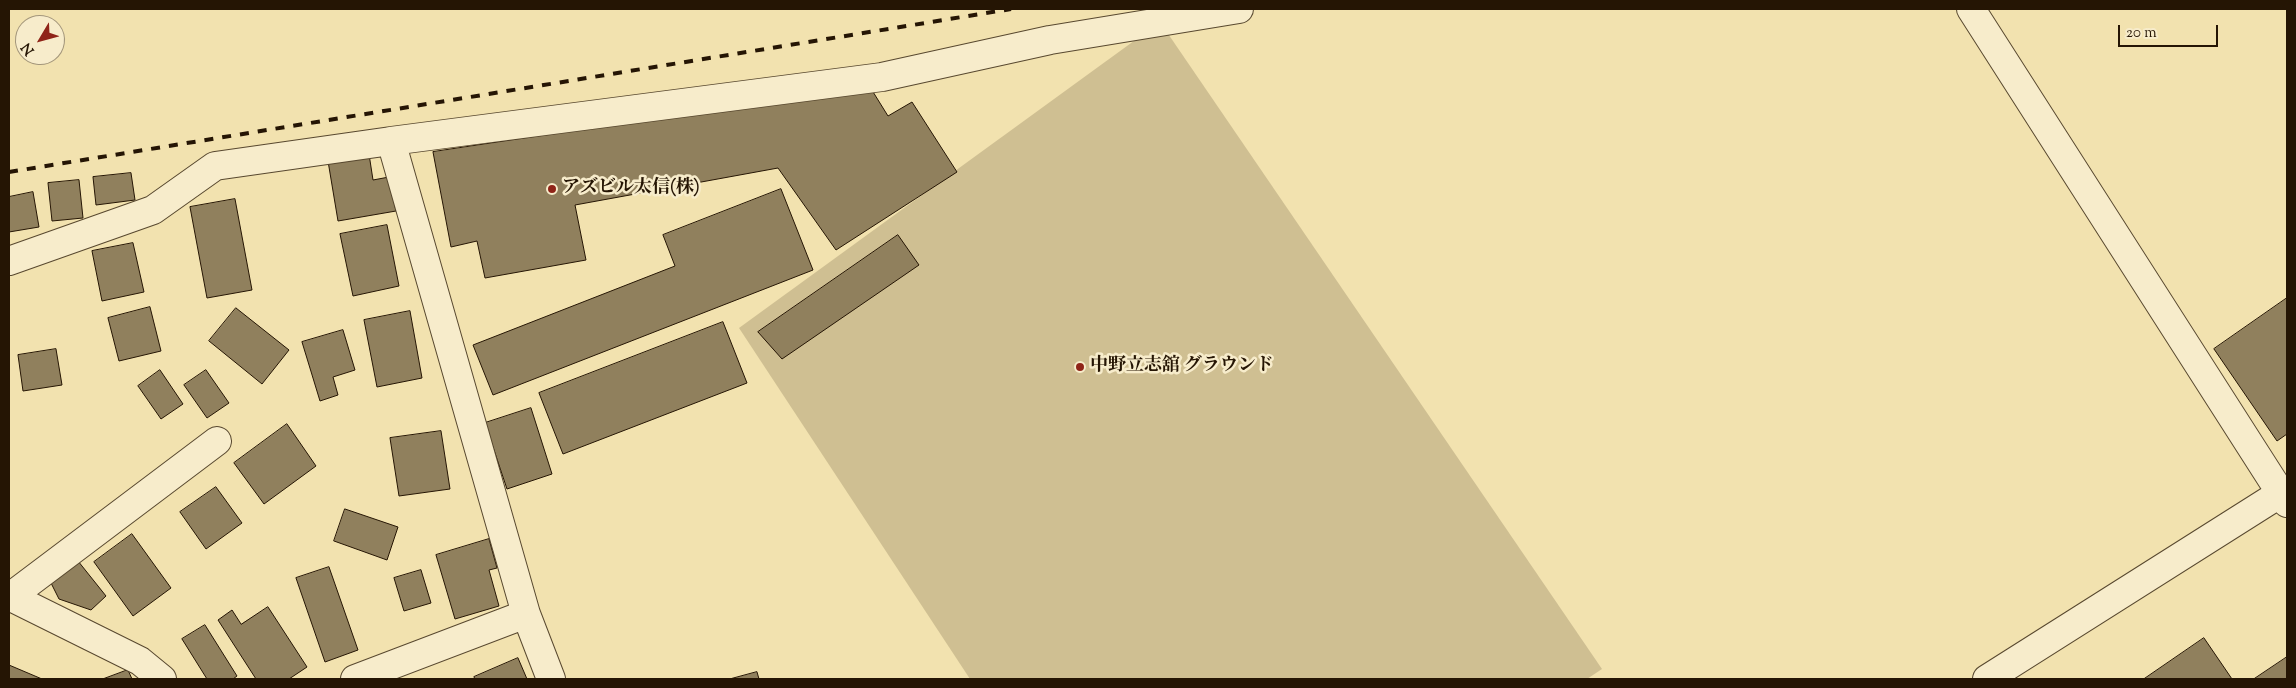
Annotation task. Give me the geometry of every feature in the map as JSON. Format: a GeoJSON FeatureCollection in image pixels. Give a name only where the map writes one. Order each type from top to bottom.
{"type":"FeatureCollection","features":[{"type":"Feature","properties":{"kind":"street"},"geometry":{"type":"LineString","coordinates":[[9,261],[154,210],[215,166],[391,141],[882,77],[1050,40],[1238,9]]}},
{"type":"Feature","properties":{"kind":"street"},"geometry":{"type":"LineString","coordinates":[[1978,12],[2284,498],[1987,679]]}},
{"type":"Feature","properties":{"kind":"street"},"geometry":{"type":"LineString","coordinates":[[391,141],[526,614],[551,679]]}},
{"type":"Feature","properties":{"kind":"street"},"geometry":{"type":"LineString","coordinates":[[162,679],[140,661],[9,597],[217,440]]}},
{"type":"Feature","properties":{"kind":"street"},"geometry":{"type":"LineString","coordinates":[[355,679],[526,614]]}},
{"type":"Feature","properties":{"kind":"shaded area","name":"中野立志舘 グラウンド"},"geometry":{"type":"Polygon","coordinates":[[[1160,22],[1602,669],[1587,679],[970,679],[739,328],[1160,22]]]}},
{"type":"Feature","properties":{"kind":"building","name":"アズビル太信(株)"},"geometry":{"type":"Polygon","coordinates":[[[870,87],[888,116],[912,102],[957,172],[836,250],[778,168],[575,205],[586,260],[485,278],[477,241],[451,247],[433,152],[870,87]]]}},
{"type":"Feature","properties":{"kind":"building"},"geometry":{"type":"Polygon","coordinates":[[[369,154],[373,180],[389,177],[396,211],[338,221],[328,161],[369,154]]]}},
{"type":"Feature","properties":{"kind":"building"},"geometry":{"type":"Polygon","coordinates":[[[131,173],[135,200],[96,205],[93,177],[131,173]]]}},
{"type":"Feature","properties":{"kind":"building"},"geometry":{"type":"Polygon","coordinates":[[[79,180],[83,218],[52,221],[48,183],[79,180]]]}},
{"type":"Feature","properties":{"kind":"building"},"geometry":{"type":"Polygon","coordinates":[[[781,189],[813,270],[493,395],[473,345],[675,266],[663,235],[781,189]]]}},
{"type":"Feature","properties":{"kind":"building"},"geometry":{"type":"Polygon","coordinates":[[[33,192],[39,227],[9,232],[9,197],[33,192]]]}},
{"type":"Feature","properties":{"kind":"building"},"geometry":{"type":"Polygon","coordinates":[[[235,199],[252,290],[207,298],[190,207],[235,199]]]}},
{"type":"Feature","properties":{"kind":"building"},"geometry":{"type":"Polygon","coordinates":[[[387,225],[399,286],[353,296],[340,234],[387,225]]]}},
{"type":"Feature","properties":{"kind":"building"},"geometry":{"type":"Polygon","coordinates":[[[898,235],[919,265],[782,359],[758,332],[898,235]]]}},
{"type":"Feature","properties":{"kind":"building"},"geometry":{"type":"Polygon","coordinates":[[[133,243],[144,292],[102,301],[92,251],[133,243]]]}},
{"type":"Feature","properties":{"kind":"building"},"geometry":{"type":"Polygon","coordinates":[[[2287,298],[2287,434],[2277,441],[2214,349],[2287,298]]]}},
{"type":"Feature","properties":{"kind":"building"},"geometry":{"type":"Polygon","coordinates":[[[150,307],[161,351],[119,361],[108,318],[150,307]]]}},
{"type":"Feature","properties":{"kind":"building"},"geometry":{"type":"Polygon","coordinates":[[[236,308],[289,350],[262,384],[209,341],[236,308]]]}},
{"type":"Feature","properties":{"kind":"building"},"geometry":{"type":"Polygon","coordinates":[[[410,311],[422,378],[377,387],[364,320],[410,311]]]}},
{"type":"Feature","properties":{"kind":"building"},"geometry":{"type":"Polygon","coordinates":[[[723,322],[747,383],[563,454],[539,393],[723,322]]]}},
{"type":"Feature","properties":{"kind":"building"},"geometry":{"type":"Polygon","coordinates":[[[343,330],[355,370],[333,377],[338,395],[320,401],[302,342],[343,330]]]}},
{"type":"Feature","properties":{"kind":"building"},"geometry":{"type":"Polygon","coordinates":[[[56,349],[62,385],[23,391],[18,355],[56,349]]]}},
{"type":"Feature","properties":{"kind":"building"},"geometry":{"type":"Polygon","coordinates":[[[160,370],[183,404],[161,419],[138,386],[160,370]]]}},
{"type":"Feature","properties":{"kind":"building"},"geometry":{"type":"Polygon","coordinates":[[[206,370],[229,403],[207,418],[184,385],[206,370]]]}},
{"type":"Feature","properties":{"kind":"building"},"geometry":{"type":"Polygon","coordinates":[[[531,408],[552,474],[507,489],[485,423],[531,408]]]}},
{"type":"Feature","properties":{"kind":"building"},"geometry":{"type":"Polygon","coordinates":[[[287,424],[316,466],[264,504],[234,463],[287,424]]]}},
{"type":"Feature","properties":{"kind":"building"},"geometry":{"type":"Polygon","coordinates":[[[441,431],[450,489],[399,496],[390,438],[441,431]]]}},
{"type":"Feature","properties":{"kind":"building"},"geometry":{"type":"Polygon","coordinates":[[[216,487],[242,523],[206,549],[180,512],[216,487]]]}},
{"type":"Feature","properties":{"kind":"building"},"geometry":{"type":"Polygon","coordinates":[[[345,509],[398,527],[387,560],[334,541],[345,509]]]}},
{"type":"Feature","properties":{"kind":"building"},"geometry":{"type":"Polygon","coordinates":[[[132,534],[171,588],[133,616],[94,562],[132,534]]]}},
{"type":"Feature","properties":{"kind":"building"},"geometry":{"type":"Polygon","coordinates":[[[489,539],[497,568],[489,570],[499,606],[455,619],[436,555],[489,539]]]}},
{"type":"Feature","properties":{"kind":"building"},"geometry":{"type":"Polygon","coordinates":[[[78,561],[106,596],[91,610],[59,599],[49,579],[78,561]]]}},
{"type":"Feature","properties":{"kind":"building"},"geometry":{"type":"Polygon","coordinates":[[[329,567],[358,650],[325,662],[296,578],[329,567]]]}},
{"type":"Feature","properties":{"kind":"building"},"geometry":{"type":"Polygon","coordinates":[[[421,570],[431,603],[404,611],[394,578],[421,570]]]}},
{"type":"Feature","properties":{"kind":"building"},"geometry":{"type":"Polygon","coordinates":[[[268,607],[307,667],[289,679],[256,679],[218,620],[232,610],[241,624],[268,607]]]}},
{"type":"Feature","properties":{"kind":"building"},"geometry":{"type":"Polygon","coordinates":[[[205,625],[237,676],[233,679],[207,679],[182,639],[205,625]]]}},
{"type":"Feature","properties":{"kind":"building"},"geometry":{"type":"Polygon","coordinates":[[[2204,638],[2232,679],[2144,679],[2204,638]]]}},
{"type":"Feature","properties":{"kind":"building"},"geometry":{"type":"Polygon","coordinates":[[[2287,657],[2287,679],[2254,679],[2287,657]]]}},
{"type":"Feature","properties":{"kind":"building"},"geometry":{"type":"Polygon","coordinates":[[[518,658],[527,679],[475,679],[474,677],[518,658]]]}},
{"type":"Feature","properties":{"kind":"building"},"geometry":{"type":"Polygon","coordinates":[[[9,665],[42,679],[9,679],[9,665]]]}},
{"type":"Feature","properties":{"kind":"building"},"geometry":{"type":"Polygon","coordinates":[[[128,670],[132,679],[103,679],[128,670]]]}},
{"type":"Feature","properties":{"kind":"building"},"geometry":{"type":"Polygon","coordinates":[[[757,672],[759,679],[730,679],[757,672]]]}},
{"type":"Feature","properties":{"kind":"railway"},"geometry":{"type":"LineString","coordinates":[[9,172],[1011,9]]}},
{"type":"Feature","properties":{"kind":"place","name":"アズビル太信(株)"},"geometry":{"type":"Point","coordinates":[552,189]}},
{"type":"Feature","properties":{"kind":"place","name":"中野立志舘 グラウンド"},"geometry":{"type":"Point","coordinates":[1080,367]}}]}
